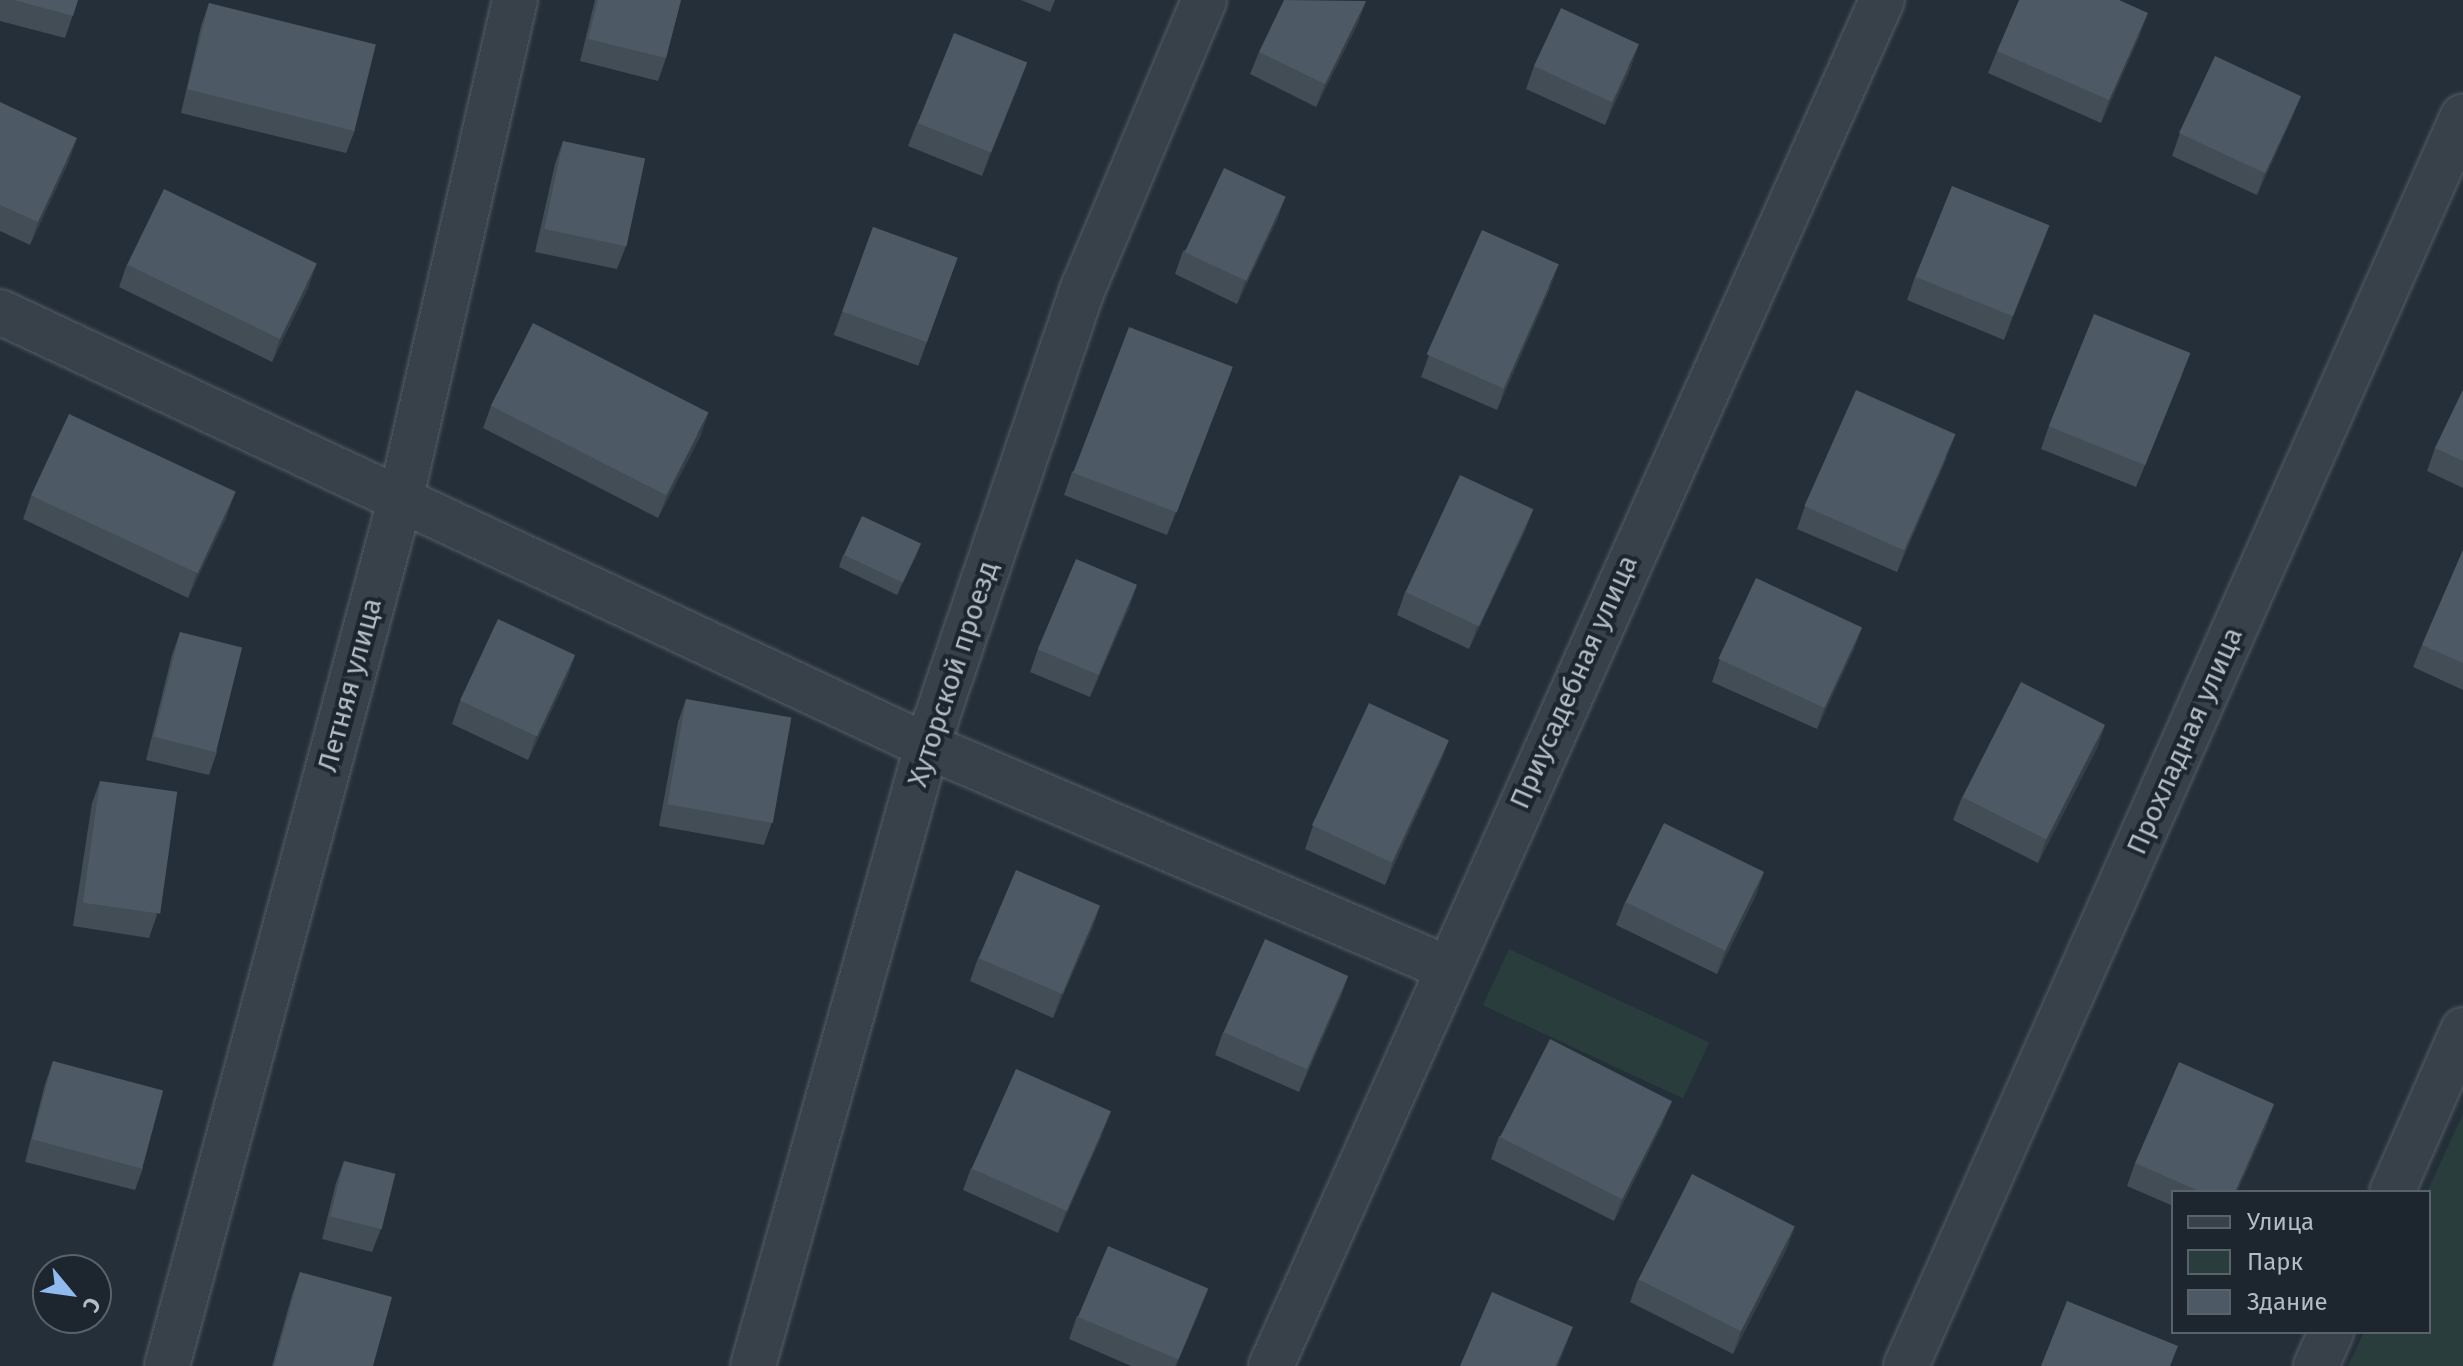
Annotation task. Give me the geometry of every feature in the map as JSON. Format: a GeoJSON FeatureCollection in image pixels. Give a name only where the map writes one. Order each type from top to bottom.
{"type":"FeatureCollection","features":[{"type":"Feature","properties":{"kind":"street","name":"Летняя улица"},"geometry":{"type":"LineString","coordinates":[[167,1366],[401,497],[515,0]]}},
{"type":"Feature","properties":{"kind":"street","name":"Хуторской проезд"},"geometry":{"type":"LineString","coordinates":[[753,1366],[927,746],[1084,286],[1204,0]]}},
{"type":"Feature","properties":{"kind":"street","name":"Приусадебная улица"},"geometry":{"type":"LineString","coordinates":[[1271,1366],[1445,967],[1882,0]]}},
{"type":"Feature","properties":{"kind":"street","name":"Прохладная улица"},"geometry":{"type":"LineString","coordinates":[[1906,1366],[2463,116]]}},
{"type":"Feature","properties":{"kind":"street"},"geometry":{"type":"LineString","coordinates":[[0,312],[401,497],[927,746],[1445,967]]}},
{"type":"Feature","properties":{"kind":"street"},"geometry":{"type":"LineString","coordinates":[[2393,1190],[2463,1030]]}},
{"type":"Feature","properties":{"kind":"street"},"geometry":{"type":"LineString","coordinates":[[2316,1366],[2330,1334]]}},
{"type":"Feature","properties":{"kind":"green space"},"geometry":{"type":"Polygon","coordinates":[[[1509,949],[1709,1042],[1683,1099],[1483,1005],[1509,949]]]}},
{"type":"Feature","properties":{"kind":"green space"},"geometry":{"type":"Polygon","coordinates":[[[2463,1114],[2463,1366],[2348,1366],[2363,1334],[2431,1334],[2431,1190],[2428,1190],[2463,1114]]]}},
{"type":"Feature","properties":{"kind":"building"},"geometry":{"type":"Polygon","coordinates":[[[14,0],[78,0],[73,16],[14,0]]]}},
{"type":"Feature","properties":{"kind":"building"},"geometry":{"type":"Polygon","coordinates":[[[598,0],[681,0],[666,58],[588,39],[598,0]]]}},
{"type":"Feature","properties":{"kind":"building"},"geometry":{"type":"Polygon","coordinates":[[[1284,0],[1366,1],[1325,84],[1259,52],[1284,0]]]}},
{"type":"Feature","properties":{"kind":"building"},"geometry":{"type":"Polygon","coordinates":[[[2019,0],[2119,0],[2148,13],[2109,100],[1997,51],[2019,0]]]}},
{"type":"Feature","properties":{"kind":"building"},"geometry":{"type":"Polygon","coordinates":[[[209,3],[376,45],[354,131],[187,89],[209,3]]]}},
{"type":"Feature","properties":{"kind":"building"},"geometry":{"type":"Polygon","coordinates":[[[1561,8],[1639,44],[1612,102],[1534,66],[1561,8]]]}},
{"type":"Feature","properties":{"kind":"building"},"geometry":{"type":"Polygon","coordinates":[[[954,33],[1027,63],[991,153],[918,123],[954,33]]]}},
{"type":"Feature","properties":{"kind":"building"},"geometry":{"type":"Polygon","coordinates":[[[2215,56],[2301,96],[2265,173],[2179,133],[2215,56]]]}},
{"type":"Feature","properties":{"kind":"building"},"geometry":{"type":"Polygon","coordinates":[[[0,102],[77,138],[38,222],[0,205],[0,102]]]}},
{"type":"Feature","properties":{"kind":"building"},"geometry":{"type":"Polygon","coordinates":[[[563,141],[645,158],[626,246],[544,229],[563,141]]]}},
{"type":"Feature","properties":{"kind":"building"},"geometry":{"type":"Polygon","coordinates":[[[1224,168],[1286,197],[1246,281],[1185,252],[1224,168]]]}},
{"type":"Feature","properties":{"kind":"building"},"geometry":{"type":"Polygon","coordinates":[[[1952,186],[2049,225],[2013,316],[1915,277],[1952,186]]]}},
{"type":"Feature","properties":{"kind":"building"},"geometry":{"type":"Polygon","coordinates":[[[164,189],[317,264],[280,339],[127,264],[164,189]]]}},
{"type":"Feature","properties":{"kind":"building"},"geometry":{"type":"Polygon","coordinates":[[[873,227],[958,258],[927,342],[842,312],[873,227]]]}},
{"type":"Feature","properties":{"kind":"building"},"geometry":{"type":"Polygon","coordinates":[[[1482,230],[1559,264],[1503,388],[1427,354],[1482,230]]]}},
{"type":"Feature","properties":{"kind":"building"},"geometry":{"type":"Polygon","coordinates":[[[2094,314],[2190,353],[2145,465],[2049,426],[2094,314]]]}},
{"type":"Feature","properties":{"kind":"building"},"geometry":{"type":"Polygon","coordinates":[[[533,323],[709,412],[666,495],[491,406],[533,323]]]}},
{"type":"Feature","properties":{"kind":"building"},"geometry":{"type":"Polygon","coordinates":[[[1129,327],[1233,367],[1177,512],[1073,473],[1129,327]]]}},
{"type":"Feature","properties":{"kind":"building"},"geometry":{"type":"Polygon","coordinates":[[[1856,390],[1956,434],[1904,550],[1804,506],[1856,390]]]}},
{"type":"Feature","properties":{"kind":"building"},"geometry":{"type":"Polygon","coordinates":[[[2463,390],[2463,461],[2435,448],[2463,390]]]}},
{"type":"Feature","properties":{"kind":"building"},"geometry":{"type":"Polygon","coordinates":[[[69,414],[236,492],[198,573],[31,496],[69,414]]]}},
{"type":"Feature","properties":{"kind":"building"},"geometry":{"type":"Polygon","coordinates":[[[1460,475],[1533,509],[1479,626],[1405,592],[1460,475]]]}},
{"type":"Feature","properties":{"kind":"building"},"geometry":{"type":"Polygon","coordinates":[[[862,516],[921,543],[903,582],[844,555],[862,516]]]}},
{"type":"Feature","properties":{"kind":"building"},"geometry":{"type":"Polygon","coordinates":[[[2463,550],[2463,663],[2422,645],[2463,550]]]}},
{"type":"Feature","properties":{"kind":"building"},"geometry":{"type":"Polygon","coordinates":[[[1076,559],[1137,585],[1098,675],[1038,649],[1076,559]]]}},
{"type":"Feature","properties":{"kind":"building"},"geometry":{"type":"Polygon","coordinates":[[[1756,578],[1862,627],[1824,708],[1718,659],[1756,578]]]}},
{"type":"Feature","properties":{"kind":"building"},"geometry":{"type":"Polygon","coordinates":[[[498,619],[575,655],[537,736],[460,701],[498,619]]]}},
{"type":"Feature","properties":{"kind":"building"},"geometry":{"type":"Polygon","coordinates":[[[180,632],[242,647],[216,752],[154,737],[180,632]]]}},
{"type":"Feature","properties":{"kind":"building"},"geometry":{"type":"Polygon","coordinates":[[[2021,682],[2105,725],[2046,840],[1962,797],[2021,682]]]}},
{"type":"Feature","properties":{"kind":"building"},"geometry":{"type":"Polygon","coordinates":[[[686,699],[791,718],[773,823],[667,804],[686,699]]]}},
{"type":"Feature","properties":{"kind":"building"},"geometry":{"type":"Polygon","coordinates":[[[1369,703],[1449,740],[1392,863],[1312,825],[1369,703]]]}},
{"type":"Feature","properties":{"kind":"building"},"geometry":{"type":"Polygon","coordinates":[[[100,781],[177,792],[160,914],[83,903],[100,781]]]}},
{"type":"Feature","properties":{"kind":"building"},"geometry":{"type":"Polygon","coordinates":[[[1664,823],[1764,872],[1725,951],[1625,902],[1664,823]]]}},
{"type":"Feature","properties":{"kind":"building"},"geometry":{"type":"Polygon","coordinates":[[[1016,870],[1100,906],[1062,994],[978,958],[1016,870]]]}},
{"type":"Feature","properties":{"kind":"building"},"geometry":{"type":"Polygon","coordinates":[[[1265,939],[1348,976],[1307,1069],[1224,1032],[1265,939]]]}},
{"type":"Feature","properties":{"kind":"building"},"geometry":{"type":"Polygon","coordinates":[[[1550,1039],[1672,1101],[1622,1199],[1500,1137],[1550,1039]]]}},
{"type":"Feature","properties":{"kind":"building"},"geometry":{"type":"Polygon","coordinates":[[[53,1061],[163,1091],[142,1169],[32,1139],[53,1061]]]}},
{"type":"Feature","properties":{"kind":"building"},"geometry":{"type":"Polygon","coordinates":[[[2179,1062],[2274,1104],[2236,1190],[2196,1190],[2135,1163],[2179,1062]]]}},
{"type":"Feature","properties":{"kind":"building"},"geometry":{"type":"Polygon","coordinates":[[[1016,1069],[1111,1111],[1067,1211],[972,1169],[1016,1069]]]}},
{"type":"Feature","properties":{"kind":"building"},"geometry":{"type":"Polygon","coordinates":[[[344,1161],[395,1174],[382,1229],[330,1216],[344,1161]]]}},
{"type":"Feature","properties":{"kind":"building"},"geometry":{"type":"Polygon","coordinates":[[[1692,1174],[1794,1226],[1741,1331],[1638,1279],[1692,1174]]]}},
{"type":"Feature","properties":{"kind":"building"},"geometry":{"type":"Polygon","coordinates":[[[1108,1246],[1208,1289],[1178,1359],[1078,1317],[1108,1246]]]}},
{"type":"Feature","properties":{"kind":"building"},"geometry":{"type":"Polygon","coordinates":[[[300,1272],[392,1297],[373,1366],[274,1366],[300,1272]]]}},
{"type":"Feature","properties":{"kind":"building"},"geometry":{"type":"Polygon","coordinates":[[[1492,1292],[1573,1327],[1556,1366],[1460,1366],[1492,1292]]]}},
{"type":"Feature","properties":{"kind":"building"},"geometry":{"type":"Polygon","coordinates":[[[2067,1301],[2178,1346],[2170,1366],[2041,1366],[2067,1301]]]}}]}
